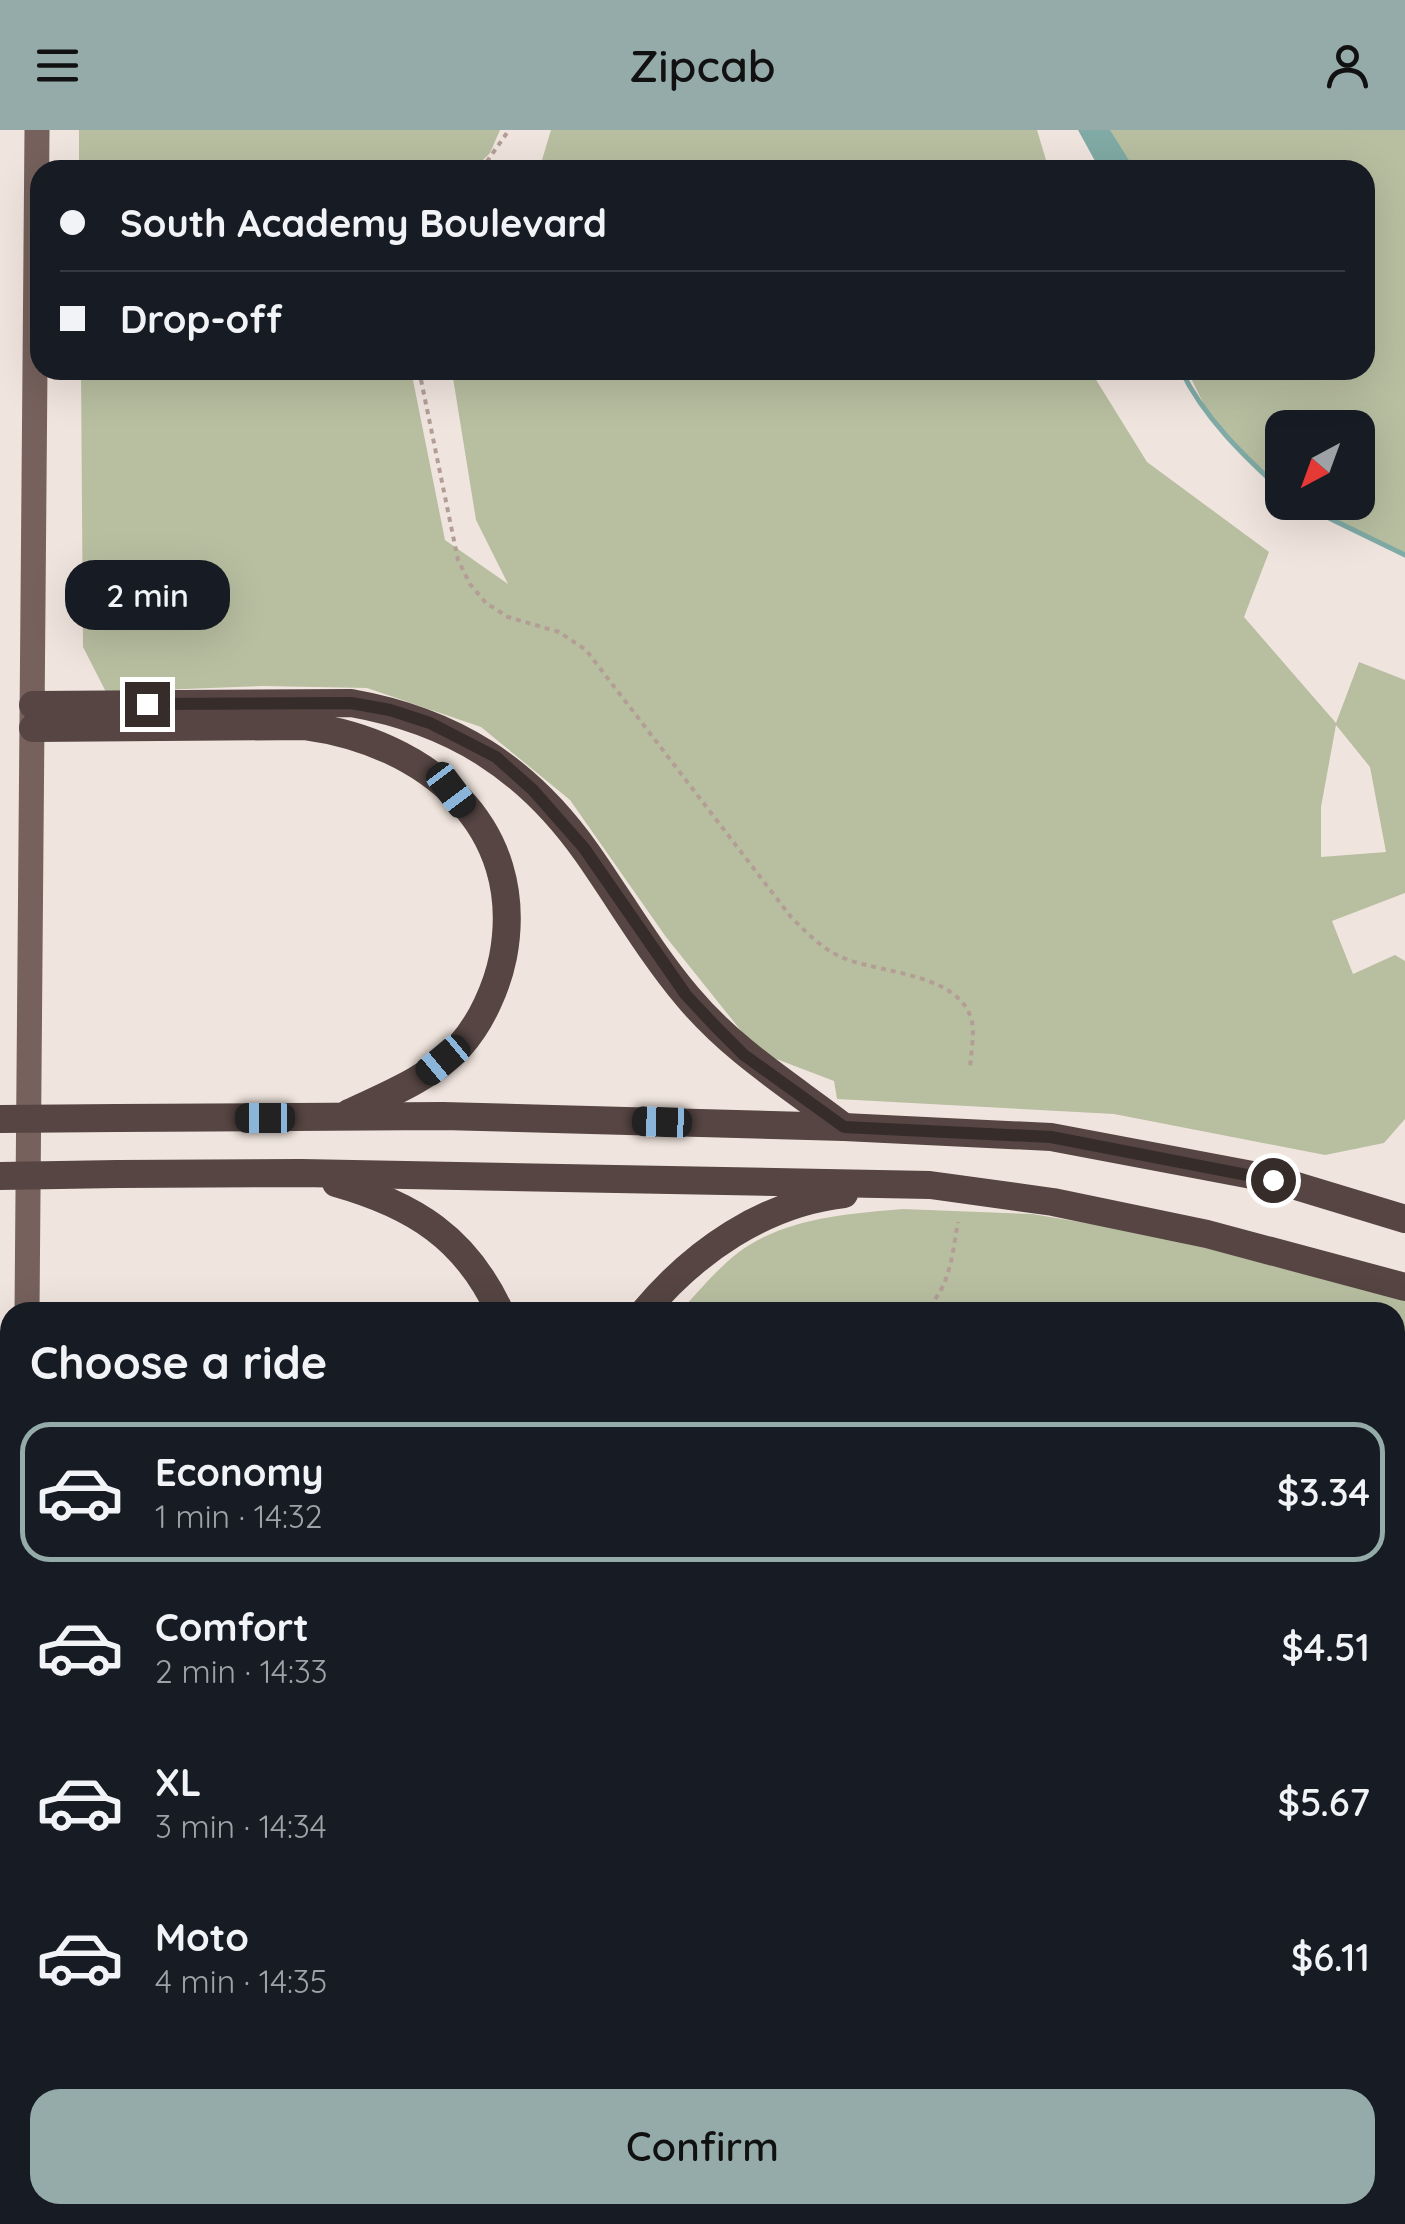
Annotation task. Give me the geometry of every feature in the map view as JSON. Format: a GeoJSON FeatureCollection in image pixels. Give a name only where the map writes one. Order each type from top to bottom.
{"type":"FeatureCollection","features":[{"type":"Feature","properties":{"kind":"highway"},"geometry":{"type":"LineString","coordinates":[[33,717],[351,703],[390,710],[463,739],[496,757],[533,790],[584,848],[686,995],[716,1027],[744,1055],[844,1127]]}},
{"type":"Feature","properties":{"kind":"highway"},"geometry":{"type":"LineString","coordinates":[[33,717],[304,726],[341,731],[397,752],[421,765],[451,790],[482,831],[502,868],[509,923],[500,970],[482,1015],[460,1046],[426,1075],[340,1118]]}},
{"type":"Feature","properties":{"kind":"highway"},"geometry":{"type":"LineString","coordinates":[[0,1118],[444,1116],[1051,1137],[1273,1180],[1405,1219]]}},
{"type":"Feature","properties":{"kind":"highway"},"geometry":{"type":"LineString","coordinates":[[301,1173],[365,1191],[428,1222],[461,1248],[495,1302]]}},
{"type":"Feature","properties":{"kind":"highway"},"geometry":{"type":"LineString","coordinates":[[0,1176],[301,1173],[930,1185],[1052,1202],[1207,1234],[1405,1288]]}},
{"type":"Feature","properties":{"kind":"highway"},"geometry":{"type":"LineString","coordinates":[[654,1302],[688,1266],[758,1219],[823,1196],[930,1185]]}},
{"type":"Feature","properties":{"kind":"main road"},"geometry":{"type":"LineString","coordinates":[[37,130],[37,160]]}},
{"type":"Feature","properties":{"kind":"main road"},"geometry":{"type":"LineString","coordinates":[[27,1302],[35,380]]}},
{"type":"Feature","properties":{"kind":"path"},"geometry":{"type":"LineString","coordinates":[[488,160],[509,130]]}},
{"type":"Feature","properties":{"kind":"path"},"geometry":{"type":"LineString","coordinates":[[421,380],[458,560],[470,584],[486,603],[508,617],[559,632],[586,650],[791,917],[820,946],[844,958],[950,990],[965,1006],[973,1026],[970,1068]]}},
{"type":"Feature","properties":{"kind":"path"},"geometry":{"type":"LineString","coordinates":[[935,1302],[945,1283],[958,1222]]}},
{"type":"Feature","properties":{"kind":"green space"},"geometry":{"type":"Polygon","coordinates":[[[79,130],[500,130],[483,160],[79,160],[79,130]]]}},
{"type":"Feature","properties":{"kind":"green space"},"geometry":{"type":"Polygon","coordinates":[[[551,130],[1037,130],[1046,160],[542,160],[551,130]]]}},
{"type":"Feature","properties":{"kind":"green space"},"geometry":{"type":"Polygon","coordinates":[[[1110,130],[1405,130],[1405,555],[1332,520],[1375,520],[1375,410],[1265,410],[1265,475],[1208,413],[1192,380],[1375,380],[1375,160],[1125,160],[1110,130]]]}},
{"type":"Feature","properties":{"kind":"green space"},"geometry":{"type":"Polygon","coordinates":[[[81,380],[413,380],[445,540],[508,584],[476,520],[453,380],[1096,380],[1147,462],[1269,552],[1244,617],[1336,723],[1359,662],[1405,680],[1405,893],[1332,921],[1353,974],[1395,955],[1405,961],[1405,1119],[1384,1143],[1325,1155],[1114,1114],[837,1099],[834,1081],[758,1052],[666,937],[570,800],[481,727],[367,688],[263,686],[106,692],[83,647],[81,380]],[[1336,725],[1321,807],[1321,857],[1386,852],[1370,767],[1336,725]]]}},
{"type":"Feature","properties":{"kind":"green space"},"geometry":{"type":"Polygon","coordinates":[[[903,1209],[1032,1214],[1214,1244],[1405,1302],[689,1302],[727,1262],[765,1236],[810,1221],[903,1209]]]}},
{"type":"Feature","properties":{"kind":"water"},"geometry":{"type":"Polygon","coordinates":[[[1078,130],[1110,130],[1129,160],[1094,160],[1078,130]]]}},
{"type":"Feature","properties":{"kind":"waterway"},"geometry":{"type":"LineString","coordinates":[[1186,380],[1213,420],[1265,475]]}},
{"type":"Feature","properties":{"kind":"waterway"},"geometry":{"type":"LineString","coordinates":[[1333,520],[1405,555]]}},
{"type":"Feature","properties":{"kind":"route"},"geometry":{"type":"LineString","coordinates":[[147,704],[351,703],[430,723],[496,757],[533,790],[584,848],[686,995],[716,1027],[744,1055],[844,1127],[1051,1137],[1273,1180]]}}]}
